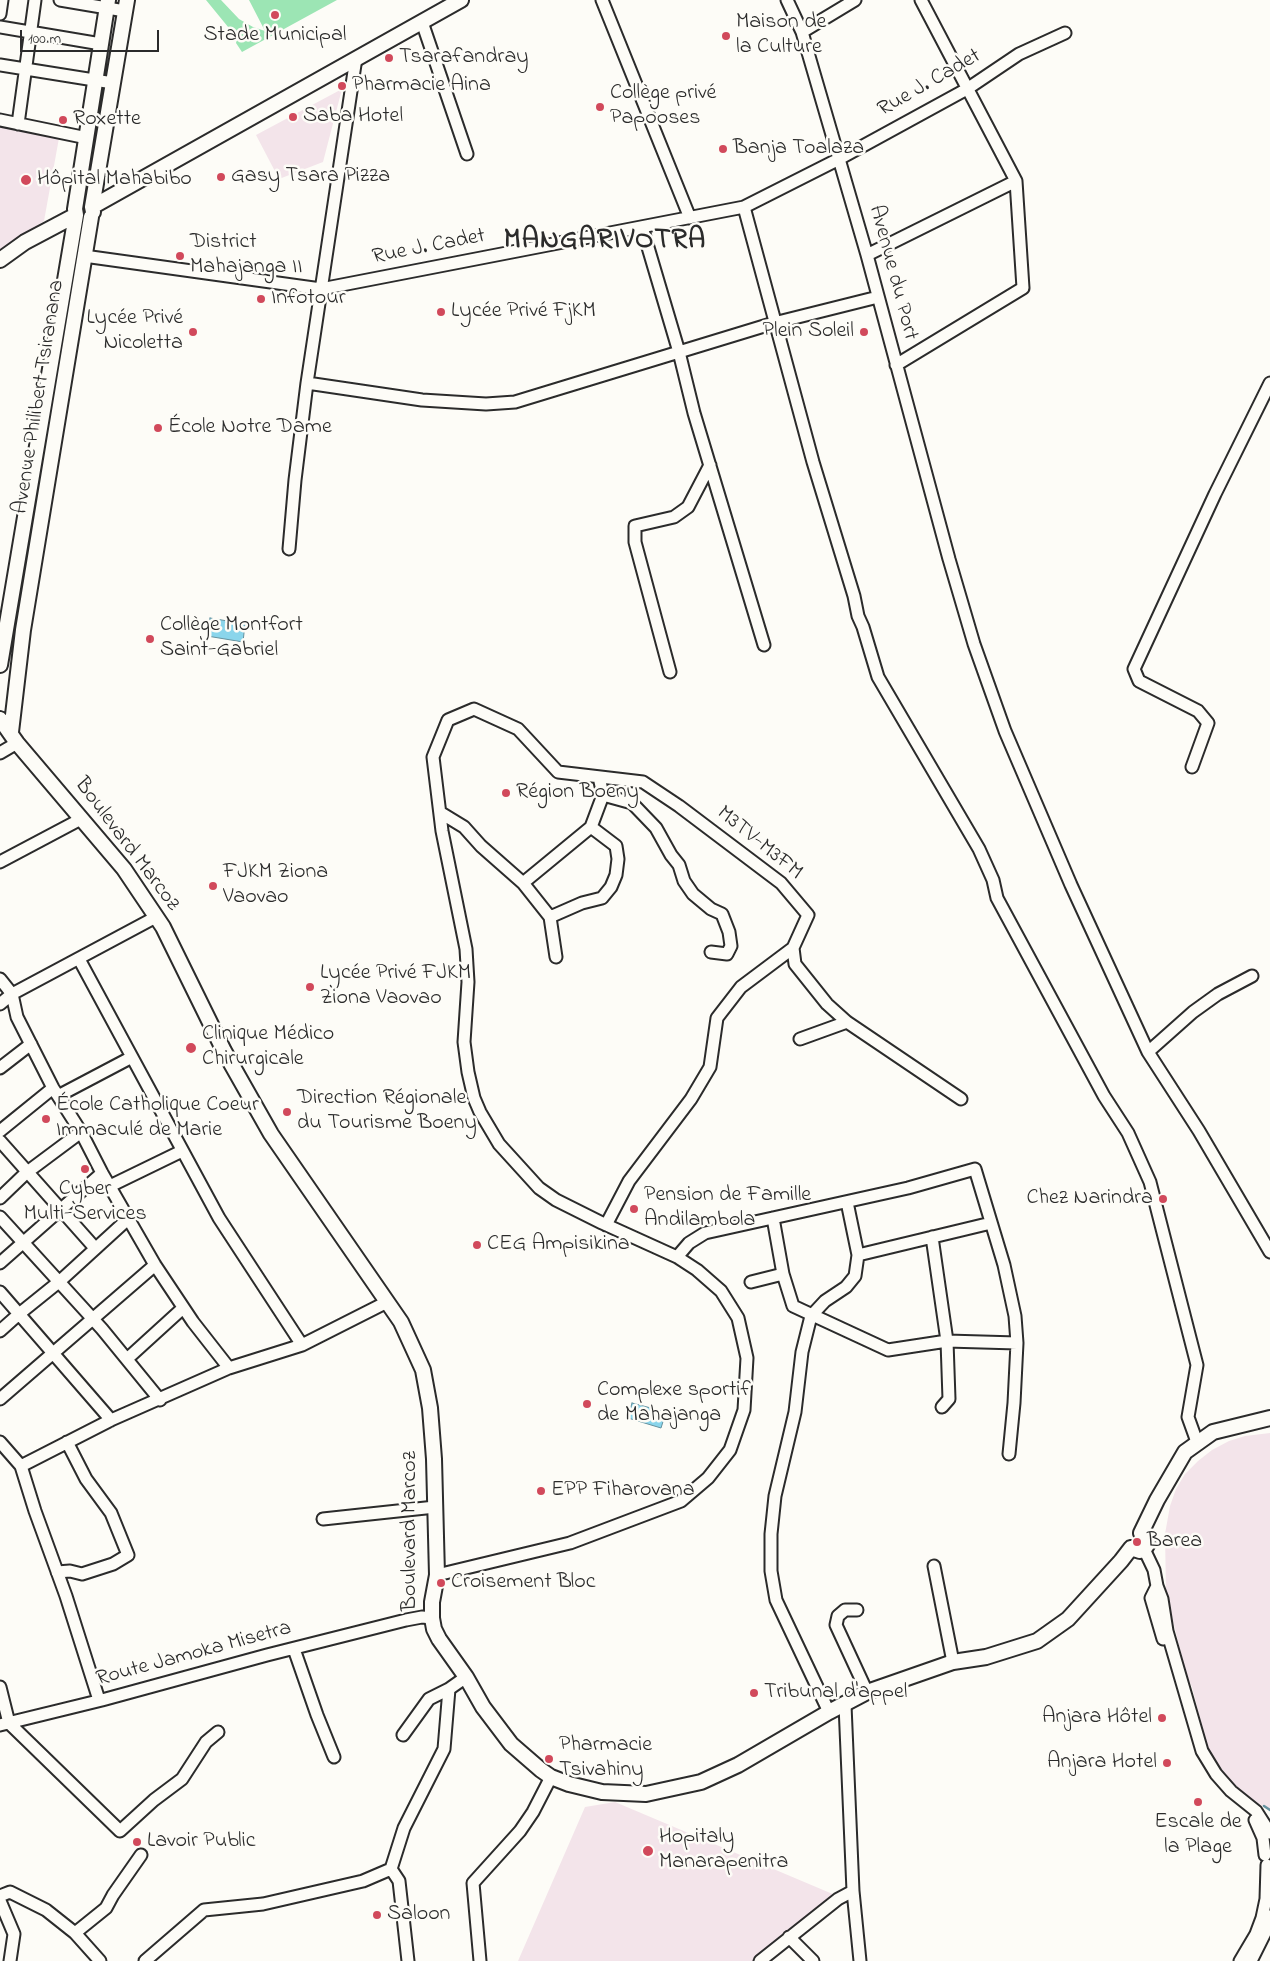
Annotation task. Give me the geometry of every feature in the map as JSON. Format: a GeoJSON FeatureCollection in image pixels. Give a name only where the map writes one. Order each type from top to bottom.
{"type":"FeatureCollection","features":[{"type":"Feature","properties":{"kind":"main road"},"geometry":{"type":"LineString","coordinates":[[0,260],[25,242],[76,211],[81,220],[85,220],[92,212],[356,58],[461,0]]}},
{"type":"Feature","properties":{"kind":"main road","name":"Avenue Philibert Tsiranana"},"geometry":{"type":"LineString","coordinates":[[0,665],[76,211],[107,4]]}},
{"type":"Feature","properties":{"kind":"main road","name":"Avenue Philibert Tsiranana"},"geometry":{"type":"LineString","coordinates":[[14,737],[23,630],[126,6]]}},
{"type":"Feature","properties":{"kind":"main road"},"geometry":{"type":"LineString","coordinates":[[22,529],[39,532]]}},
{"type":"Feature","properties":{"kind":"main road"},"geometry":{"type":"LineString","coordinates":[[6,627],[23,630]]}},
{"type":"Feature","properties":{"kind":"main road","name":"Boulevard Marcoz"},"geometry":{"type":"LineString","coordinates":[[0,719],[124,870],[163,927],[224,1050],[271,1134],[402,1322],[413,1345],[425,1379],[430,1408],[434,1459],[437,1575],[432,1602],[432,1618],[439,1639],[466,1677],[483,1707],[511,1744],[551,1776],[569,1784],[602,1792],[617,1793],[646,1794],[701,1782],[738,1765],[867,1692],[953,1662],[986,1657],[1038,1640],[1068,1619],[1121,1561],[1138,1548],[1129,1542],[1130,1537],[1135,1533],[1141,1533],[1157,1500],[1185,1452],[1197,1442]]}},
{"type":"Feature","properties":{"kind":"main road"},"geometry":{"type":"LineString","coordinates":[[1197,1442],[1213,1432],[1270,1418]]}},
{"type":"Feature","properties":{"kind":"street"},"geometry":{"type":"LineString","coordinates":[[0,14],[2,0]]}},
{"type":"Feature","properties":{"kind":"street"},"geometry":{"type":"LineString","coordinates":[[18,124],[35,0]]}},
{"type":"Feature","properties":{"kind":"street"},"geometry":{"type":"LineString","coordinates":[[60,0],[126,6]]}},
{"type":"Feature","properties":{"kind":"street"},"geometry":{"type":"LineString","coordinates":[[602,0],[690,218]]}},
{"type":"Feature","properties":{"kind":"street","name":"Avenue du Port"},"geometry":{"type":"LineString","coordinates":[[787,0],[802,32],[867,255],[949,559],[974,644],[1005,731],[1148,1052],[1199,1131],[1270,1252]]}},
{"type":"Feature","properties":{"kind":"street"},"geometry":{"type":"LineString","coordinates":[[802,32],[855,0]]}},
{"type":"Feature","properties":{"kind":"street"},"geometry":{"type":"LineString","coordinates":[[896,365],[1023,288],[1016,181],[966,89],[921,0]]}},
{"type":"Feature","properties":{"kind":"street"},"geometry":{"type":"LineString","coordinates":[[422,22],[467,154]]}},
{"type":"Feature","properties":{"kind":"street"},"geometry":{"type":"LineString","coordinates":[[0,27],[101,44]]}},
{"type":"Feature","properties":{"kind":"street","name":"Rue J. Cadet"},"geometry":{"type":"LineString","coordinates":[[84,256],[321,289],[744,207],[839,159],[966,89],[1019,54],[1065,33]]}},
{"type":"Feature","properties":{"kind":"street"},"geometry":{"type":"LineString","coordinates":[[289,549],[307,383],[356,58]]}},
{"type":"Feature","properties":{"kind":"street"},"geometry":{"type":"LineString","coordinates":[[0,65],[113,83]]}},
{"type":"Feature","properties":{"kind":"street"},"geometry":{"type":"LineString","coordinates":[[0,120],[87,138]]}},
{"type":"Feature","properties":{"kind":"street"},"geometry":{"type":"LineString","coordinates":[[867,255],[1016,181]]}},
{"type":"Feature","properties":{"kind":"street"},"geometry":{"type":"LineString","coordinates":[[744,207],[774,323],[854,596],[858,616],[878,677],[979,849],[993,880],[997,898],[1104,1096],[1128,1133],[1150,1182],[1197,1365],[1188,1417],[1197,1442]]}},
{"type":"Feature","properties":{"kind":"street"},"geometry":{"type":"LineString","coordinates":[[642,227],[679,352],[694,412],[764,645]]}},
{"type":"Feature","properties":{"kind":"street"},"geometry":{"type":"LineString","coordinates":[[307,383],[422,400],[486,404],[515,402],[774,323],[878,297]]}},
{"type":"Feature","properties":{"kind":"street"},"geometry":{"type":"LineString","coordinates":[[1192,767],[1208,723],[1198,711],[1139,681],[1134,669],[1215,494],[1270,384]]}},
{"type":"Feature","properties":{"kind":"street"},"geometry":{"type":"LineString","coordinates":[[670,672],[634,542],[635,526],[674,517],[688,507],[710,465]]}},
{"type":"Feature","properties":{"kind":"street","name":"M3TV-M3FM"},"geometry":{"type":"LineString","coordinates":[[441,813],[434,757],[448,720],[474,709],[518,729],[558,772],[643,782],[693,816],[781,883],[808,915],[794,948]]}},
{"type":"Feature","properties":{"kind":"street"},"geometry":{"type":"LineString","coordinates":[[0,754],[14,737]]}},
{"type":"Feature","properties":{"kind":"street"},"geometry":{"type":"LineString","coordinates":[[523,883],[592,827],[603,795],[599,777]]}},
{"type":"Feature","properties":{"kind":"street"},"geometry":{"type":"LineString","coordinates":[[603,795],[632,803],[656,828],[671,856],[679,865],[684,881],[693,894],[710,909],[722,914],[730,932],[731,946],[726,954],[712,952]]}},
{"type":"Feature","properties":{"kind":"street"},"geometry":{"type":"LineString","coordinates":[[441,813],[464,827],[481,846],[523,883],[550,917],[556,957]]}},
{"type":"Feature","properties":{"kind":"street"},"geometry":{"type":"LineString","coordinates":[[437,1575],[570,1543],[681,1501],[708,1478],[730,1450],[744,1410],[747,1358],[738,1318],[721,1291],[697,1270],[677,1257],[556,1200],[539,1188],[499,1144],[474,1098],[468,1072],[464,1042],[468,982],[466,950],[442,831],[441,813]]}},
{"type":"Feature","properties":{"kind":"street"},"geometry":{"type":"LineString","coordinates":[[0,862],[81,819]]}},
{"type":"Feature","properties":{"kind":"street"},"geometry":{"type":"LineString","coordinates":[[550,917],[582,903],[602,898],[611,887],[616,875],[618,859],[616,846],[592,827]]}},
{"type":"Feature","properties":{"kind":"street"},"geometry":{"type":"LineString","coordinates":[[0,1004],[12,994],[156,917]]}},
{"type":"Feature","properties":{"kind":"street"},"geometry":{"type":"LineString","coordinates":[[606,1225],[629,1181],[691,1099],[710,1067],[717,1018],[741,987],[794,948],[796,964],[827,1004],[847,1022],[961,1099]]}},
{"type":"Feature","properties":{"kind":"street"},"geometry":{"type":"LineString","coordinates":[[78,959],[219,1218],[302,1345]]}},
{"type":"Feature","properties":{"kind":"street"},"geometry":{"type":"LineString","coordinates":[[1148,1052],[1193,1012],[1218,994],[1252,976]]}},
{"type":"Feature","properties":{"kind":"street"},"geometry":{"type":"LineString","coordinates":[[0,979],[12,994],[17,1017],[56,1092],[81,1132],[102,1173],[155,1265],[183,1308],[229,1368]]}},
{"type":"Feature","properties":{"kind":"street"},"geometry":{"type":"LineString","coordinates":[[800,1039],[847,1022]]}},
{"type":"Feature","properties":{"kind":"street"},"geometry":{"type":"LineString","coordinates":[[0,1068],[31,1044]]}},
{"type":"Feature","properties":{"kind":"street"},"geometry":{"type":"LineString","coordinates":[[0,1131],[56,1092],[132,1056]]}},
{"type":"Feature","properties":{"kind":"street"},"geometry":{"type":"LineString","coordinates":[[0,1198],[26,1173],[81,1132]]}},
{"type":"Feature","properties":{"kind":"street"},"geometry":{"type":"LineString","coordinates":[[0,1141],[26,1173],[95,1248]]}},
{"type":"Feature","properties":{"kind":"street"},"geometry":{"type":"LineString","coordinates":[[110,1186],[182,1151]]}},
{"type":"Feature","properties":{"kind":"street"},"geometry":{"type":"LineString","coordinates":[[677,1257],[690,1243],[705,1233],[908,1188],[975,1169],[1004,1265],[1015,1316],[1017,1343],[1009,1454]]}},
{"type":"Feature","properties":{"kind":"street"},"geometry":{"type":"LineString","coordinates":[[0,1263],[102,1173]]}},
{"type":"Feature","properties":{"kind":"street"},"geometry":{"type":"LineString","coordinates":[[829,1712],[776,1600],[771,1571],[771,1534],[775,1496],[795,1412],[802,1352],[811,1316],[825,1301],[846,1287],[855,1276],[858,1255],[847,1202]]}},
{"type":"Feature","properties":{"kind":"street"},"geometry":{"type":"LineString","coordinates":[[0,1217],[60,1281],[160,1400]]}},
{"type":"Feature","properties":{"kind":"street"},"geometry":{"type":"LineString","coordinates":[[0,1332],[60,1281],[129,1218]]}},
{"type":"Feature","properties":{"kind":"street"},"geometry":{"type":"LineString","coordinates":[[773,1218],[783,1274],[793,1306],[811,1316],[888,1350],[946,1341],[1017,1343]]}},
{"type":"Feature","properties":{"kind":"street"},"geometry":{"type":"LineString","coordinates":[[858,1255],[991,1223]]}},
{"type":"Feature","properties":{"kind":"street"},"geometry":{"type":"LineString","coordinates":[[932,1237],[946,1341],[949,1398],[942,1407]]}},
{"type":"Feature","properties":{"kind":"street"},"geometry":{"type":"LineString","coordinates":[[0,1399],[155,1265]]}},
{"type":"Feature","properties":{"kind":"street"},"geometry":{"type":"LineString","coordinates":[[751,1282],[783,1274]]}},
{"type":"Feature","properties":{"kind":"street"},"geometry":{"type":"LineString","coordinates":[[0,1292],[111,1420]]}},
{"type":"Feature","properties":{"kind":"street"},"geometry":{"type":"LineString","coordinates":[[21,1466],[111,1420],[229,1368],[302,1345],[387,1302]]}},
{"type":"Feature","properties":{"kind":"street"},"geometry":{"type":"LineString","coordinates":[[127,1359],[183,1308]]}},
{"type":"Feature","properties":{"kind":"street"},"geometry":{"type":"LineString","coordinates":[[0,1442],[21,1466],[34,1511],[57,1572],[99,1700]]}},
{"type":"Feature","properties":{"kind":"street"},"geometry":{"type":"LineString","coordinates":[[57,1572],[70,1571],[82,1574],[113,1564],[128,1555],[111,1513],[86,1479],[67,1442]]}},
{"type":"Feature","properties":{"kind":"street"},"geometry":{"type":"LineString","coordinates":[[323,1519],[435,1507]]}},
{"type":"Feature","properties":{"kind":"street"},"geometry":{"type":"LineString","coordinates":[[1138,1548],[1154,1570],[1162,1599],[1167,1631],[1202,1751],[1219,1778],[1256,1811],[1270,1833]]}},
{"type":"Feature","properties":{"kind":"street"},"geometry":{"type":"LineString","coordinates":[[934,1566],[953,1662]]}},
{"type":"Feature","properties":{"kind":"street"},"geometry":{"type":"LineString","coordinates":[[1157,1586],[1151,1598],[1193,1744],[1213,1778],[1254,1818],[1263,1838],[1268,1860],[1266,1899],[1262,1918],[1256,1934],[1240,1961]]}},
{"type":"Feature","properties":{"kind":"street"},"geometry":{"type":"LineString","coordinates":[[857,1610],[845,1610],[838,1616],[836,1625],[867,1692]]}},
{"type":"Feature","properties":{"kind":"street","name":"Route Jamoka Misetra"},"geometry":{"type":"LineString","coordinates":[[4,1724],[398,1622],[422,1617],[432,1618]]}},
{"type":"Feature","properties":{"kind":"street"},"geometry":{"type":"LineString","coordinates":[[294,1648],[334,1757]]}},
{"type":"Feature","properties":{"kind":"street"},"geometry":{"type":"LineString","coordinates":[[403,1735],[429,1699],[449,1689],[466,1677]]}},
{"type":"Feature","properties":{"kind":"street"},"geometry":{"type":"LineString","coordinates":[[0,1687],[4,1724],[120,1831],[154,1800],[182,1779],[206,1742],[218,1732]]}},
{"type":"Feature","properties":{"kind":"street"},"geometry":{"type":"LineString","coordinates":[[145,1961],[204,1910],[263,1904],[363,1881],[391,1869],[404,1828],[444,1749],[449,1689]]}},
{"type":"Feature","properties":{"kind":"street"},"geometry":{"type":"LineString","coordinates":[[845,1705],[853,1891],[860,1961]]}},
{"type":"Feature","properties":{"kind":"street"},"geometry":{"type":"LineString","coordinates":[[480,1961],[473,1883],[520,1831],[533,1812],[551,1776]]}},
{"type":"Feature","properties":{"kind":"street"},"geometry":{"type":"LineString","coordinates":[[75,1933],[106,1908],[141,1855]]}},
{"type":"Feature","properties":{"kind":"street"},"geometry":{"type":"LineString","coordinates":[[391,1869],[399,1881],[408,1961]]}},
{"type":"Feature","properties":{"kind":"street"},"geometry":{"type":"LineString","coordinates":[[760,1961],[838,1899],[853,1891]]}},
{"type":"Feature","properties":{"kind":"street"},"geometry":{"type":"LineString","coordinates":[[0,1896],[10,1892],[46,1910],[75,1933],[100,1961]]}},
{"type":"Feature","properties":{"kind":"street"},"geometry":{"type":"LineString","coordinates":[[0,1901],[14,1934],[10,1961]]}},
{"type":"Feature","properties":{"kind":"street"},"geometry":{"type":"LineString","coordinates":[[1251,1961],[1266,1931],[1270,1916]]}},
{"type":"Feature","properties":{"kind":"street"},"geometry":{"type":"LineString","coordinates":[[789,1937],[813,1961]]}},
{"type":"Feature","properties":{"kind":"shaded area"},"geometry":{"type":"Polygon","coordinates":[[[342,89],[323,162],[279,179],[256,135],[342,89]]]}},
{"type":"Feature","properties":{"kind":"shaded area","name":"Hôpital Mahabibo"},"geometry":{"type":"Polygon","coordinates":[[[0,127],[59,138],[44,221],[0,251],[0,127]]]}},
{"type":"Feature","properties":{"kind":"shaded area"},"geometry":{"type":"Polygon","coordinates":[[[1270,1433],[1270,1810],[1257,1803],[1230,1781],[1208,1750],[1166,1593],[1165,1534],[1170,1506],[1176,1489],[1185,1474],[1198,1461],[1212,1450],[1229,1441],[1245,1436],[1270,1433]]]}},
{"type":"Feature","properties":{"kind":"shaded area","name":"Hopitaly Manarapenitra"},"geometry":{"type":"Polygon","coordinates":[[[615,1802],[835,1895],[753,1961],[518,1961],[585,1807],[615,1802]]]}},
{"type":"Feature","properties":{"kind":"green space"},"geometry":{"type":"Polygon","coordinates":[[[206,0],[221,0],[239,19],[265,31],[249,0],[337,0],[242,52],[236,43],[237,38],[206,0]]]}},
{"type":"Feature","properties":{"kind":"water"},"geometry":{"type":"Polygon","coordinates":[[[210,618],[245,624],[243,642],[207,636],[210,618]]]}},
{"type":"Feature","properties":{"kind":"water"},"geometry":{"type":"Polygon","coordinates":[[[632,1403],[666,1412],[661,1428],[628,1418],[632,1403]]]}},
{"type":"Feature","properties":{"kind":"waterway"},"geometry":{"type":"LineString","coordinates":[[1264,1806],[1270,1810]]}},
{"type":"Feature","properties":{"kind":"place","name":"Stade Municipal"},"geometry":{"type":"Point","coordinates":[275,15]}},
{"type":"Feature","properties":{"kind":"place","name":"Maison de la Culture"},"geometry":{"type":"Point","coordinates":[726,36]}},
{"type":"Feature","properties":{"kind":"place","name":"Tsarafandray"},"geometry":{"type":"Point","coordinates":[389,58]}},
{"type":"Feature","properties":{"kind":"place","name":"Pharmacie Aina"},"geometry":{"type":"Point","coordinates":[342,86]}},
{"type":"Feature","properties":{"kind":"place","name":"Collège privé Papooses"},"geometry":{"type":"Point","coordinates":[600,107]}},
{"type":"Feature","properties":{"kind":"place","name":"Saba Hotel"},"geometry":{"type":"Point","coordinates":[293,117]}},
{"type":"Feature","properties":{"kind":"place","name":"Roxette"},"geometry":{"type":"Point","coordinates":[63,120]}},
{"type":"Feature","properties":{"kind":"place","name":"Banja Toalaza"},"geometry":{"type":"Point","coordinates":[723,149]}},
{"type":"Feature","properties":{"kind":"place","name":"Gasy Tsara Pizza"},"geometry":{"type":"Point","coordinates":[221,177]}},
{"type":"Feature","properties":{"kind":"place","name":"Hôpital Mahabibo"},"geometry":{"type":"Point","coordinates":[26,180]}},
{"type":"Feature","properties":{"kind":"place","name":"District Mahajanga II"},"geometry":{"type":"Point","coordinates":[180,256]}},
{"type":"Feature","properties":{"kind":"place","name":"Infotour"},"geometry":{"type":"Point","coordinates":[261,299]}},
{"type":"Feature","properties":{"kind":"place","name":"Lycée Privé FjKM"},"geometry":{"type":"Point","coordinates":[441,312]}},
{"type":"Feature","properties":{"kind":"place","name":"Lycée Privé Nicoletta"},"geometry":{"type":"Point","coordinates":[193,332]}},
{"type":"Feature","properties":{"kind":"place","name":"Plein Soleil"},"geometry":{"type":"Point","coordinates":[864,332]}},
{"type":"Feature","properties":{"kind":"place","name":"École Notre Dame"},"geometry":{"type":"Point","coordinates":[158,428]}},
{"type":"Feature","properties":{"kind":"place","name":"Collège Montfort Saint-Gabriel"},"geometry":{"type":"Point","coordinates":[150,639]}},
{"type":"Feature","properties":{"kind":"place","name":"Région Boeny"},"geometry":{"type":"Point","coordinates":[506,793]}},
{"type":"Feature","properties":{"kind":"place","name":"FJKM Ziona Vaovao"},"geometry":{"type":"Point","coordinates":[213,886]}},
{"type":"Feature","properties":{"kind":"place","name":"Lycée Privé FJKM Ziona Vaovao"},"geometry":{"type":"Point","coordinates":[310,987]}},
{"type":"Feature","properties":{"kind":"place","name":"Clinique Médico Chirurgicale"},"geometry":{"type":"Point","coordinates":[191,1048]}},
{"type":"Feature","properties":{"kind":"place","name":"Direction Régionale du Tourisme Boeny"},"geometry":{"type":"Point","coordinates":[287,1112]}},
{"type":"Feature","properties":{"kind":"place","name":"École Catholique Coeur Immaculé de Marie"},"geometry":{"type":"Point","coordinates":[46,1119]}},
{"type":"Feature","properties":{"kind":"place","name":"Cyber Multi-Services"},"geometry":{"type":"Point","coordinates":[85,1169]}},
{"type":"Feature","properties":{"kind":"place","name":"Chez Narindra"},"geometry":{"type":"Point","coordinates":[1163,1199]}},
{"type":"Feature","properties":{"kind":"place","name":"Pension de Famille Andilambola"},"geometry":{"type":"Point","coordinates":[634,1209]}},
{"type":"Feature","properties":{"kind":"place","name":"CEG Ampisikina"},"geometry":{"type":"Point","coordinates":[477,1245]}},
{"type":"Feature","properties":{"kind":"place","name":"Complexe sportif de Mahajanga"},"geometry":{"type":"Point","coordinates":[587,1404]}},
{"type":"Feature","properties":{"kind":"place","name":"EPP Fiharovana"},"geometry":{"type":"Point","coordinates":[541,1491]}},
{"type":"Feature","properties":{"kind":"place","name":"Barea"},"geometry":{"type":"Point","coordinates":[1137,1542]}},
{"type":"Feature","properties":{"kind":"place","name":"Croisement Bloc"},"geometry":{"type":"Point","coordinates":[441,1583]}},
{"type":"Feature","properties":{"kind":"place","name":"Tribunal d'appel"},"geometry":{"type":"Point","coordinates":[754,1693]}},
{"type":"Feature","properties":{"kind":"place","name":"Anjara Hôtel"},"geometry":{"type":"Point","coordinates":[1162,1718]}},
{"type":"Feature","properties":{"kind":"place","name":"Pharmacie Tsivahiny"},"geometry":{"type":"Point","coordinates":[549,1759]}},
{"type":"Feature","properties":{"kind":"place","name":"Anjara Hotel"},"geometry":{"type":"Point","coordinates":[1167,1763]}},
{"type":"Feature","properties":{"kind":"place","name":"Escale de la Plage"},"geometry":{"type":"Point","coordinates":[1198,1802]}},
{"type":"Feature","properties":{"kind":"place","name":"Lavoir Public"},"geometry":{"type":"Point","coordinates":[137,1842]}},
{"type":"Feature","properties":{"kind":"place","name":"Hopitaly Manarapenitra"},"geometry":{"type":"Point","coordinates":[648,1851]}},
{"type":"Feature","properties":{"kind":"place","name":"Saloon"},"geometry":{"type":"Point","coordinates":[377,1915]}},
{"type":"Feature","properties":{"kind":"district","name":"MANGARIVOTRA"},"geometry":{"type":"Point","coordinates":[605,242]}}]}
